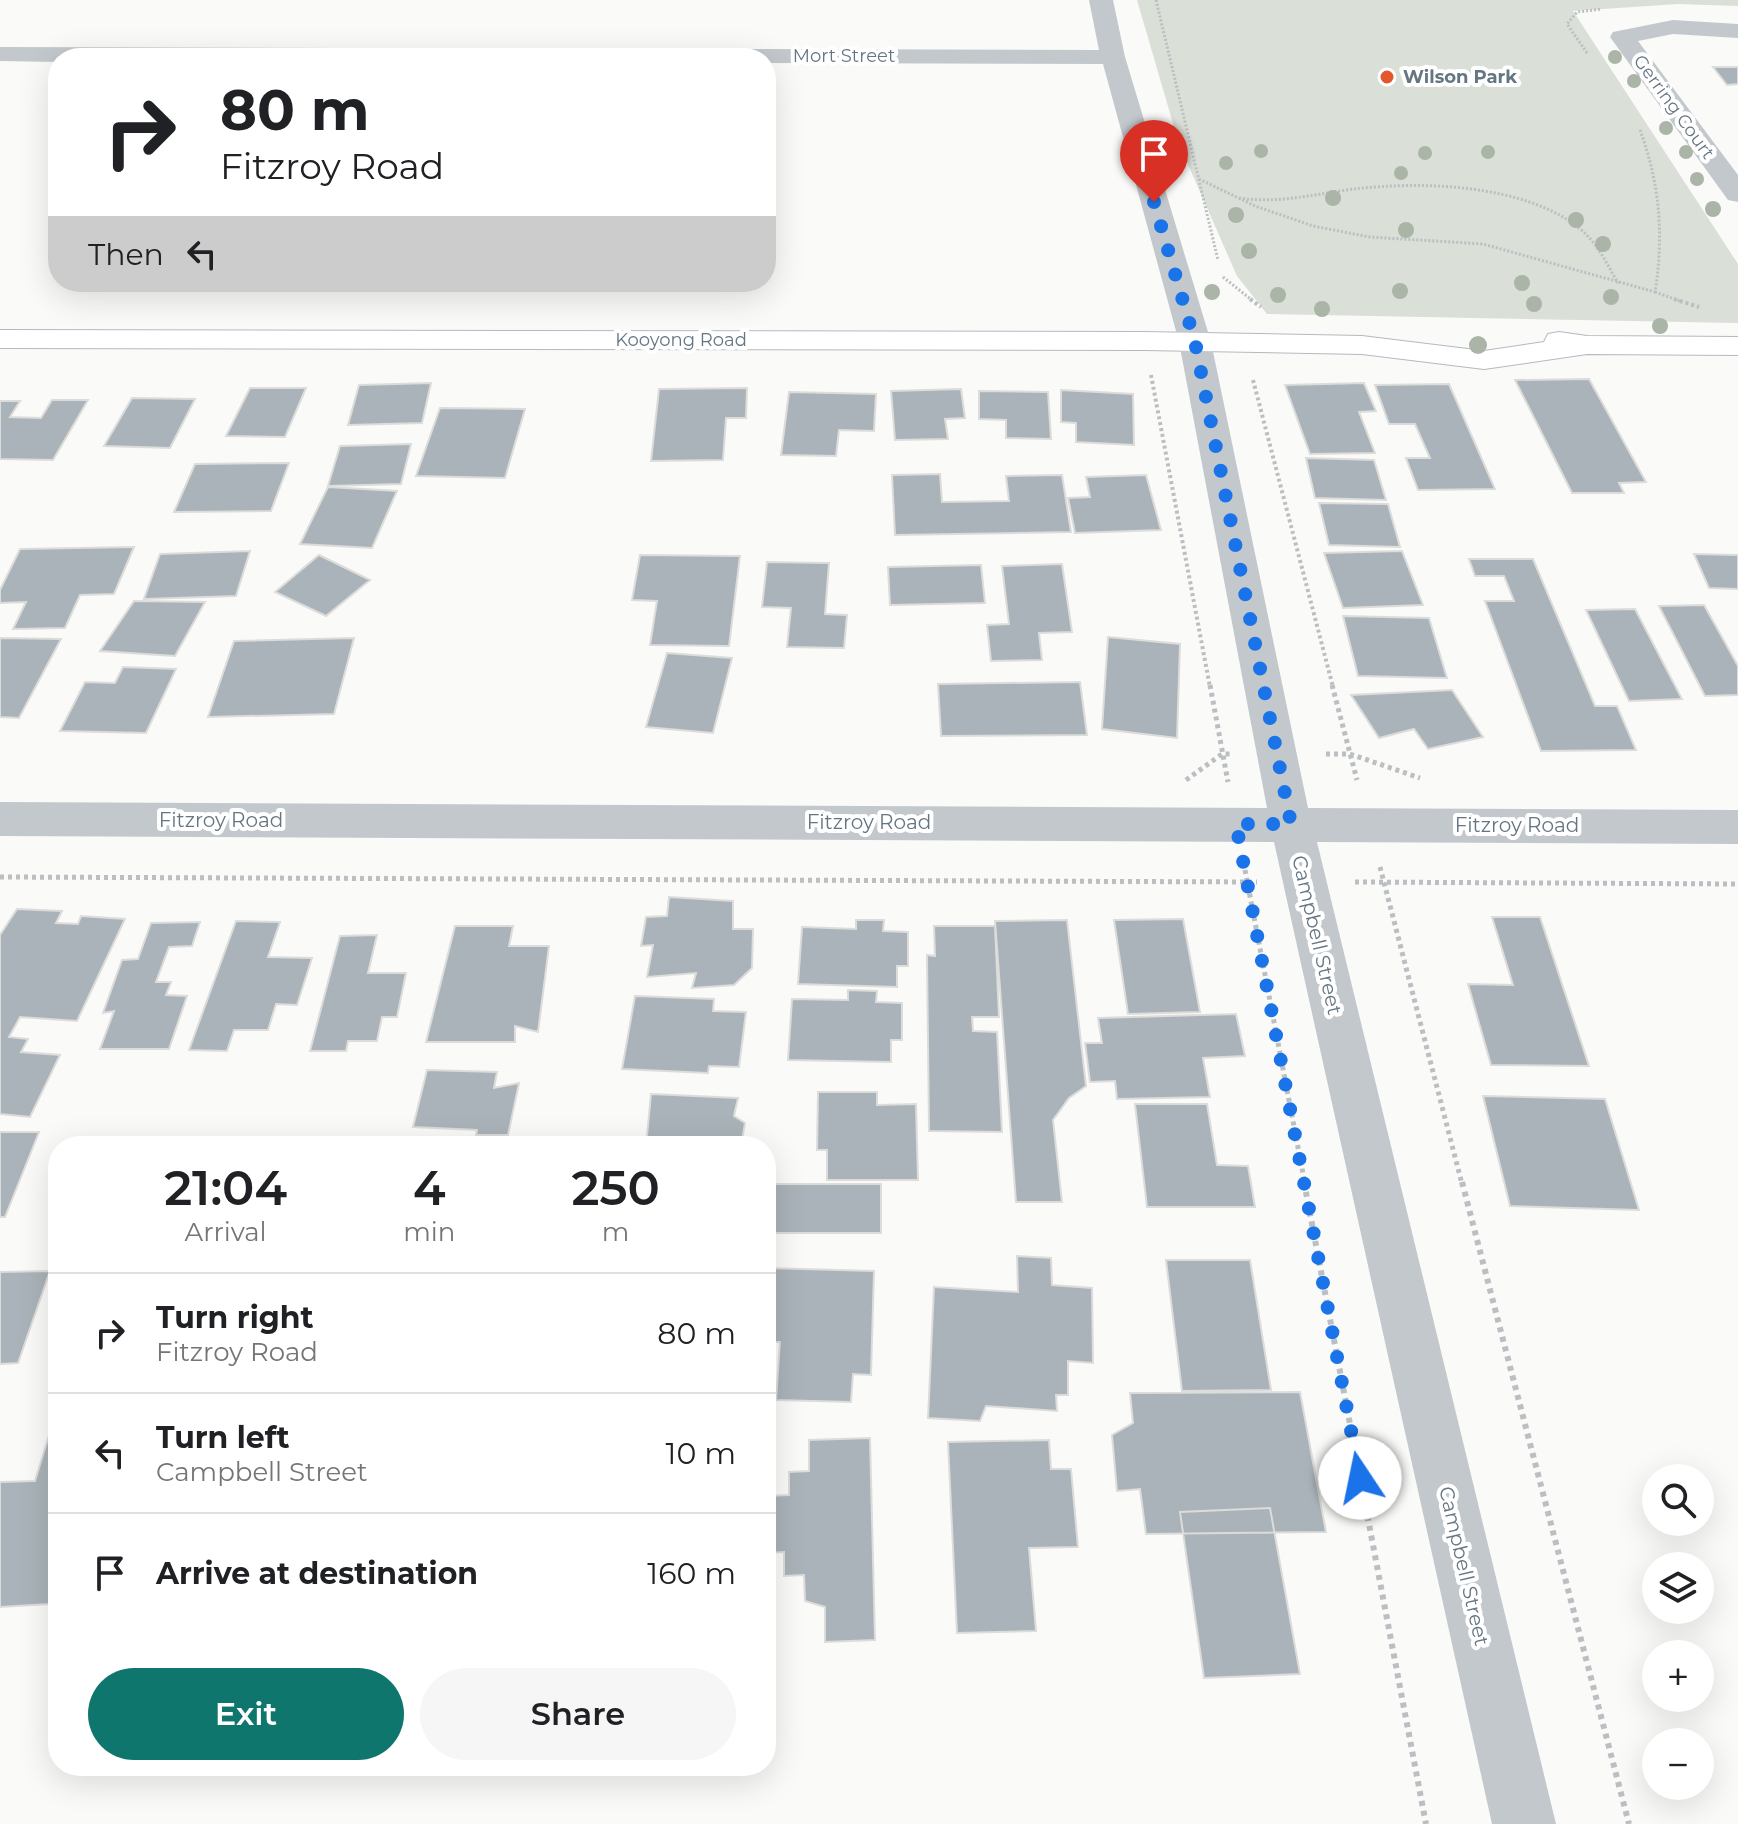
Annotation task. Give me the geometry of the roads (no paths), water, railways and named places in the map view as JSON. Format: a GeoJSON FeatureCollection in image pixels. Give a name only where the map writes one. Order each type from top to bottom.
{"type":"FeatureCollection","features":[{"type":"Feature","properties":{"kind":"street","name":"Campbell Street"},"geometry":{"type":"LineString","coordinates":[[1101,0],[1113,57],[1195,342],[1291,824],[1524,1824]]}},
{"type":"Feature","properties":{"kind":"street","name":"Gerring Court"},"geometry":{"type":"LineString","coordinates":[[1738,31],[1673,27],[1622,37],[1738,194]]}},
{"type":"Feature","properties":{"kind":"street","name":"Mort Street"},"geometry":{"type":"LineString","coordinates":[[0,54],[48,54]]}},
{"type":"Feature","properties":{"kind":"street","name":"Mort Street"},"geometry":{"type":"LineString","coordinates":[[776,56],[1113,57]]}},
{"type":"Feature","properties":{"kind":"street","name":"Kooyong Road"},"geometry":{"type":"LineString","coordinates":[[0,339],[1195,342],[1362,345],[1484,360],[1587,345],[1738,346]]}},
{"type":"Feature","properties":{"kind":"street","name":"Fitzroy Road"},"geometry":{"type":"LineString","coordinates":[[0,819],[1738,827]]}},
{"type":"Feature","properties":{"kind":"place","name":"Wilson Park"},"geometry":{"type":"Point","coordinates":[1387,77]}}]}
